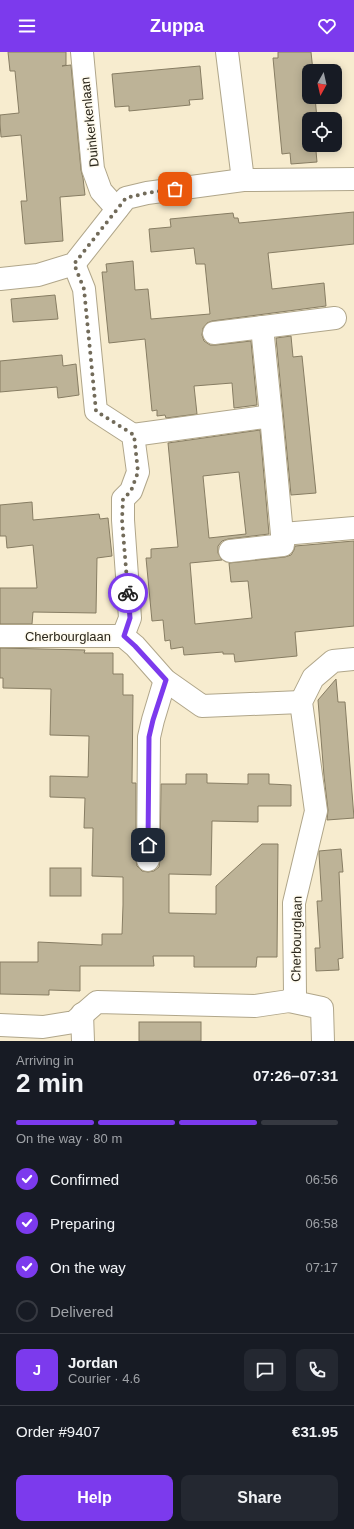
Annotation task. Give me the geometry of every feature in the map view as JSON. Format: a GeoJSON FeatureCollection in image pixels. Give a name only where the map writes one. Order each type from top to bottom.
{"type":"FeatureCollection","features":[{"type":"Feature","properties":{"kind":"street","name":"Duinkerkenlaan"},"geometry":{"type":"LineString","coordinates":[[82,52],[93,169],[101,192],[117,209]]}},
{"type":"Feature","properties":{"kind":"street"},"geometry":{"type":"LineString","coordinates":[[226,52],[243,180]]}},
{"type":"Feature","properties":{"kind":"street"},"geometry":{"type":"LineString","coordinates":[[0,279],[38,275],[74,264],[126,198],[147,193],[243,180],[354,179]]}},
{"type":"Feature","properties":{"kind":"street"},"geometry":{"type":"LineString","coordinates":[[74,264],[84,289],[96,411],[134,435],[272,416]]}},
{"type":"Feature","properties":{"kind":"street"},"geometry":{"type":"LineString","coordinates":[[214,333],[335,318]]}},
{"type":"Feature","properties":{"kind":"street"},"geometry":{"type":"LineString","coordinates":[[230,551],[283,545],[272,416],[262,327]]}},
{"type":"Feature","properties":{"kind":"street"},"geometry":{"type":"LineString","coordinates":[[124,636],[130,618],[122,520],[123,499],[131,491],[138,472],[134,435]]}},
{"type":"Feature","properties":{"kind":"street"},"geometry":{"type":"LineString","coordinates":[[283,534],[354,528]]}},
{"type":"Feature","properties":{"kind":"street","name":"Cherbourglaan"},"geometry":{"type":"LineString","coordinates":[[0,636],[124,636],[166,680],[202,706],[301,702],[316,811],[294,903],[295,994],[289,1001],[255,1006],[97,1002],[74,1022],[43,1027],[0,1025]]}},
{"type":"Feature","properties":{"kind":"street"},"geometry":{"type":"LineString","coordinates":[[301,702],[313,678],[333,661],[354,659]]}},
{"type":"Feature","properties":{"kind":"street"},"geometry":{"type":"LineString","coordinates":[[148,860],[149,737],[166,680]]}},
{"type":"Feature","properties":{"kind":"street"},"geometry":{"type":"LineString","coordinates":[[289,1001],[322,1008],[324,1041]]}},
{"type":"Feature","properties":{"kind":"street"},"geometry":{"type":"LineString","coordinates":[[82,1014],[82,1041]]}},
{"type":"Feature","properties":{"kind":"building"},"geometry":{"type":"Polygon","coordinates":[[[8,52],[66,52],[66,65],[62,66],[71,65],[81,170],[85,195],[60,197],[63,241],[25,244],[21,201],[27,201],[21,135],[1,137],[0,115],[19,113],[15,71],[10,71],[8,52]]]}},
{"type":"Feature","properties":{"kind":"building"},"geometry":{"type":"Polygon","coordinates":[[[278,52],[311,52],[312,64],[302,64],[302,104],[316,104],[316,112],[302,112],[302,152],[316,152],[317,162],[291,164],[290,153],[282,154],[273,58],[278,58],[278,52]]]}},
{"type":"Feature","properties":{"kind":"building"},"geometry":{"type":"Polygon","coordinates":[[[200,66],[203,99],[189,100],[190,105],[129,111],[129,106],[115,107],[112,74],[200,66]]]}},
{"type":"Feature","properties":{"kind":"building"},"geometry":{"type":"Polygon","coordinates":[[[354,212],[354,244],[268,253],[272,289],[324,283],[326,306],[212,321],[207,323],[203,328],[202,335],[204,341],[210,345],[251,341],[257,405],[234,408],[232,383],[194,386],[197,414],[166,418],[165,415],[157,416],[157,410],[152,411],[145,339],[109,343],[102,272],[107,272],[106,264],[133,261],[135,290],[148,289],[151,319],[210,314],[205,264],[196,264],[194,248],[151,252],[149,229],[171,227],[170,219],[233,213],[234,218],[238,218],[239,223],[354,212]]]}},
{"type":"Feature","properties":{"kind":"building"},"geometry":{"type":"Polygon","coordinates":[[[55,295],[58,319],[13,322],[11,299],[55,295]]]}},
{"type":"Feature","properties":{"kind":"building"},"geometry":{"type":"Polygon","coordinates":[[[291,336],[293,357],[302,356],[316,493],[291,495],[276,338],[291,336]]]}},
{"type":"Feature","properties":{"kind":"building"},"geometry":{"type":"Polygon","coordinates":[[[62,355],[63,366],[76,364],[79,395],[58,398],[57,387],[0,392],[0,361],[62,355]]]}},
{"type":"Feature","properties":{"kind":"building"},"geometry":{"type":"Polygon","coordinates":[[[260,430],[269,534],[222,541],[218,546],[218,553],[222,560],[190,563],[195,624],[252,618],[248,581],[231,582],[229,563],[285,557],[291,555],[295,546],[354,541],[354,626],[295,632],[297,656],[235,662],[234,654],[223,654],[223,652],[184,655],[183,647],[171,649],[170,640],[165,641],[163,620],[152,621],[146,558],[151,558],[151,549],[178,547],[168,443],[260,430]],[[239,472],[203,476],[209,538],[246,534],[239,472]]]}},
{"type":"Feature","properties":{"kind":"building"},"geometry":{"type":"Polygon","coordinates":[[[32,502],[33,520],[99,514],[100,519],[108,518],[112,556],[97,558],[96,613],[33,612],[32,624],[0,624],[0,588],[37,588],[33,545],[7,548],[6,536],[0,536],[0,505],[32,502]]]}},
{"type":"Feature","properties":{"kind":"building"},"geometry":{"type":"Polygon","coordinates":[[[0,648],[85,650],[84,653],[113,653],[113,674],[123,674],[123,695],[133,695],[132,783],[136,783],[136,860],[137,866],[142,871],[154,871],[159,867],[161,784],[186,784],[186,774],[207,774],[207,783],[248,784],[248,774],[269,774],[269,784],[291,785],[291,806],[258,806],[258,822],[212,821],[211,875],[169,874],[169,913],[216,914],[216,886],[262,844],[278,844],[277,957],[257,957],[256,967],[194,967],[194,956],[153,956],[154,966],[80,966],[80,991],[49,990],[49,995],[0,994],[0,962],[38,962],[38,942],[102,945],[102,934],[122,934],[123,877],[92,876],[93,828],[84,828],[85,798],[50,797],[50,776],[88,777],[89,736],[50,735],[51,689],[3,688],[3,678],[0,678],[0,648]]]}},
{"type":"Feature","properties":{"kind":"building"},"geometry":{"type":"Polygon","coordinates":[[[336,679],[338,702],[345,702],[354,818],[327,820],[328,810],[318,700],[336,679]]]}},
{"type":"Feature","properties":{"kind":"building"},"geometry":{"type":"Polygon","coordinates":[[[341,849],[343,872],[339,872],[343,958],[338,959],[339,970],[316,971],[315,948],[320,948],[317,901],[322,901],[319,851],[341,849]]]}},
{"type":"Feature","properties":{"kind":"building"},"geometry":{"type":"Polygon","coordinates":[[[50,868],[81,868],[81,896],[50,896],[50,868]]]}},
{"type":"Feature","properties":{"kind":"building"},"geometry":{"type":"Polygon","coordinates":[[[139,1022],[201,1022],[201,1041],[139,1041],[139,1022]]]}},
{"type":"Feature","properties":{"kind":"way so far"},"geometry":{"type":"LineString","coordinates":[[128,593],[122,520],[123,499],[131,491],[138,472],[134,435],[96,411],[84,289],[74,264],[126,198],[175,189]]}},
{"type":"Feature","properties":{"kind":"route"},"geometry":{"type":"LineString","coordinates":[[128,593],[130,618],[124,636],[166,680],[149,737],[148,845]]}}]}
